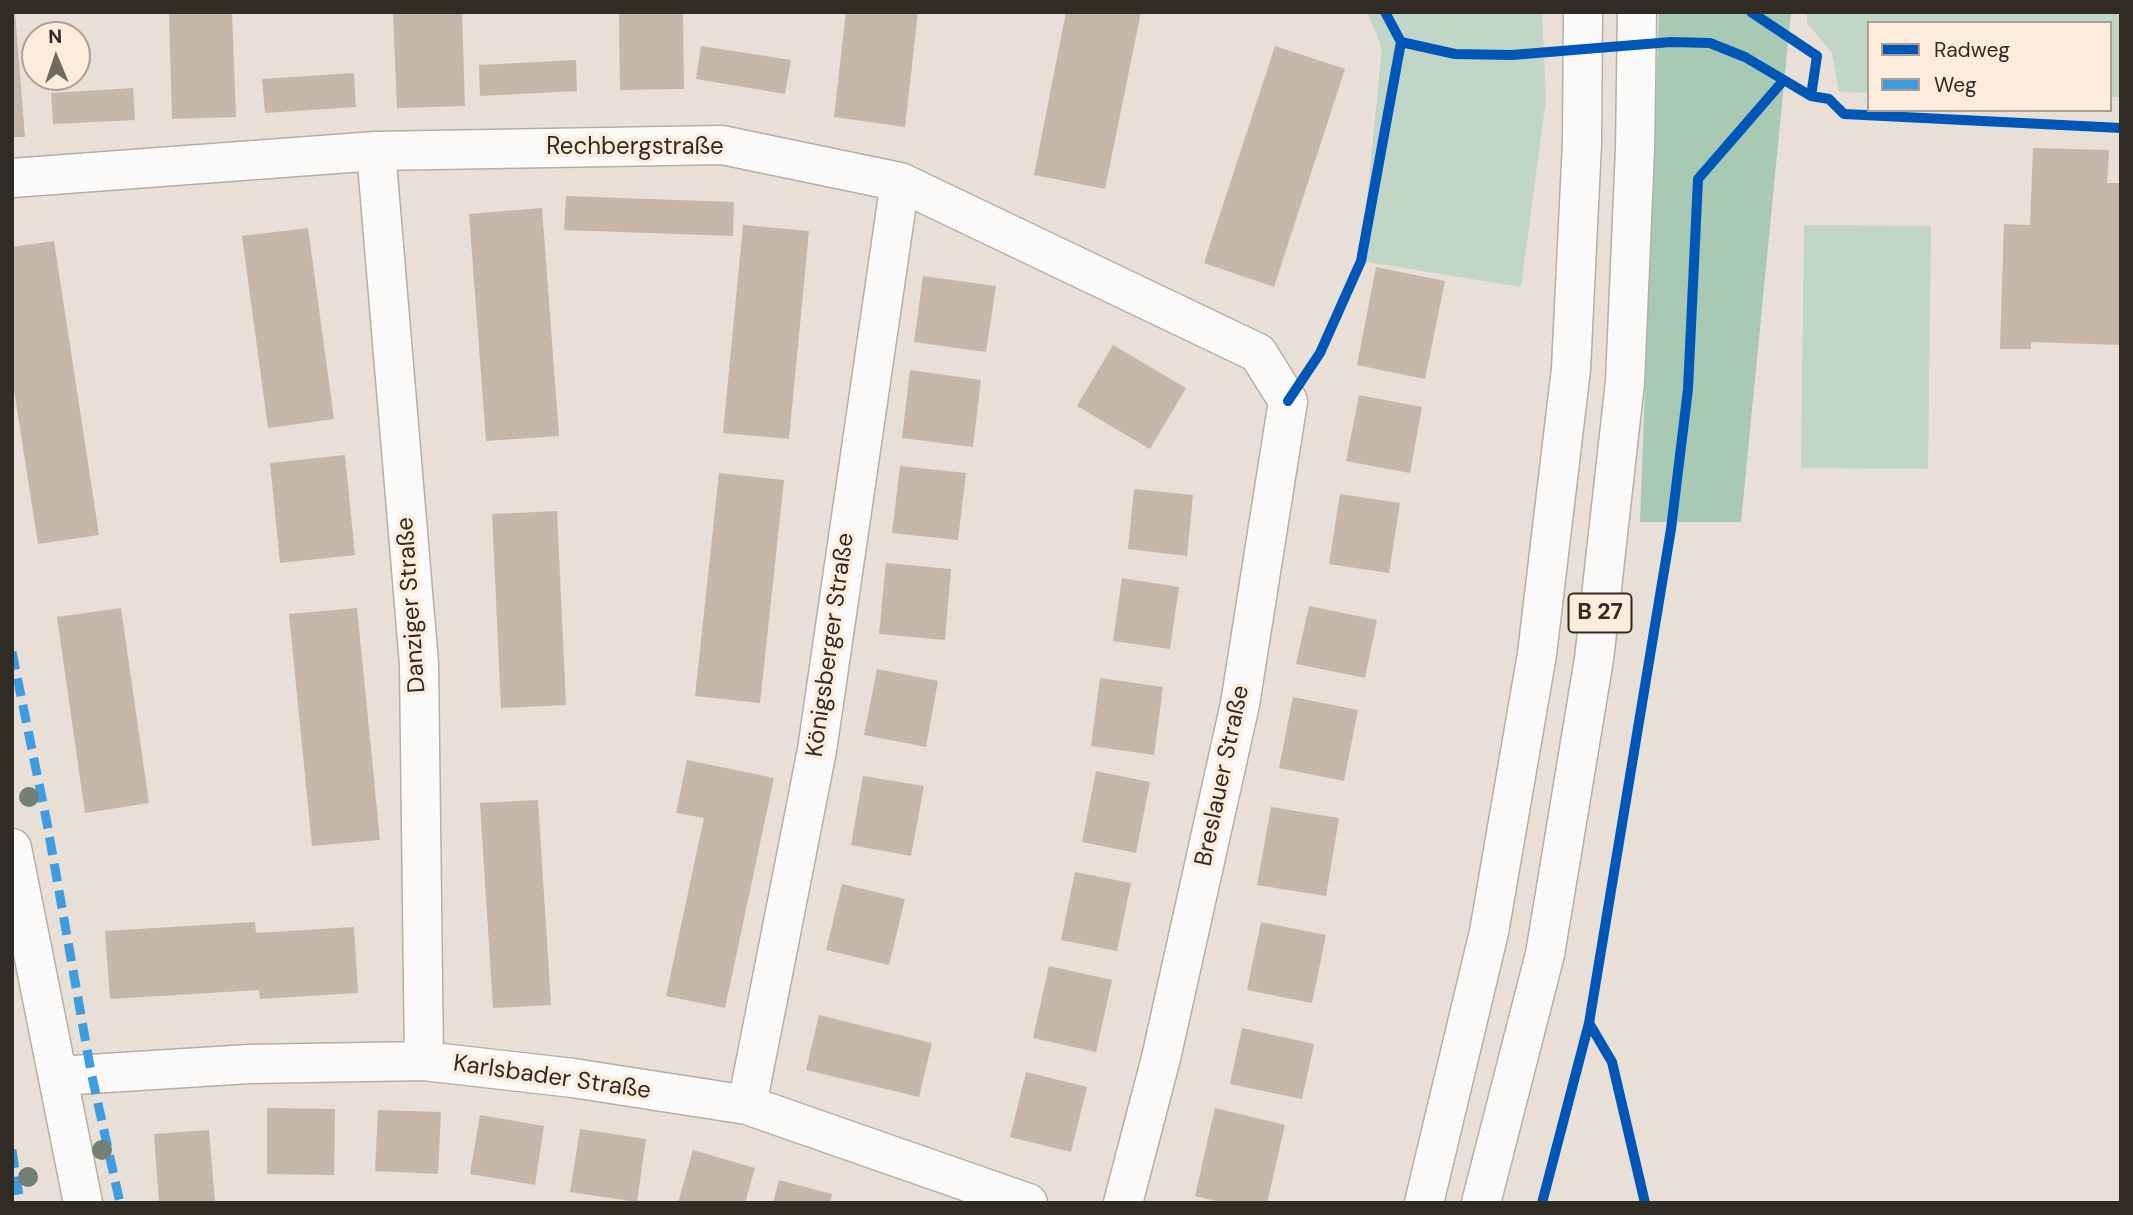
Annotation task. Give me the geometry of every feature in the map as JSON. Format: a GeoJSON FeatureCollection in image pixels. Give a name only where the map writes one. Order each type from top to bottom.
{"type":"FeatureCollection","features":[{"type":"Feature","properties":{"kind":"main road","name":"B 27"},"geometry":{"type":"LineString","coordinates":[[1424,1203],[1489,932],[1537,654],[1571,369],[1582,143],[1583,12]]}},
{"type":"Feature","properties":{"kind":"main road","name":"B 27"},"geometry":{"type":"LineString","coordinates":[[1480,1203],[1545,954],[1594,659],[1625,382],[1635,149],[1637,12]]}},
{"type":"Feature","properties":{"kind":"main road","name":"Rechbergstraße"},"geometry":{"type":"LineString","coordinates":[[12,178],[376,150],[722,145],[900,182],[1258,353]]}},
{"type":"Feature","properties":{"kind":"main road","name":"Danziger Straße"},"geometry":{"type":"LineString","coordinates":[[376,150],[419,664],[424,1061]]}},
{"type":"Feature","properties":{"kind":"main road","name":"Königsberger Straße"},"geometry":{"type":"LineString","coordinates":[[747,1105],[817,750],[900,182]]}},
{"type":"Feature","properties":{"kind":"main road","name":"Breslauer Straße"},"geometry":{"type":"LineString","coordinates":[[1123,1203],[1161,1058],[1240,704],[1275,484],[1288,401],[1258,353]]}},
{"type":"Feature","properties":{"kind":"main road"},"geometry":{"type":"LineString","coordinates":[[12,848],[83,1203]]}},
{"type":"Feature","properties":{"kind":"main road","name":"Karlsbader Straße"},"geometry":{"type":"LineString","coordinates":[[59,1076],[249,1064],[424,1061],[573,1078],[747,1105],[1028,1203]]}},
{"type":"Feature","properties":{"kind":"green space"},"geometry":{"type":"Polygon","coordinates":[[[1367,12],[1542,12],[1546,99],[1521,287],[1361,261],[1382,48],[1367,12]]]}},
{"type":"Feature","properties":{"kind":"green space"},"geometry":{"type":"Polygon","coordinates":[[[1659,12],[1791,12],[1741,522],[1640,522],[1659,12]]]}},
{"type":"Feature","properties":{"kind":"green space"},"geometry":{"type":"Polygon","coordinates":[[[1807,12],[2121,12],[2121,97],[2112,97],[2112,21],[1867,21],[1867,93],[1839,92],[1832,53],[1807,23],[1807,12]]]}},
{"type":"Feature","properties":{"kind":"green space"},"geometry":{"type":"Polygon","coordinates":[[[1804,225],[1931,226],[1928,469],[1801,468],[1804,225]]]}},
{"type":"Feature","properties":{"kind":"building"},"geometry":{"type":"Polygon","coordinates":[[[12,12],[15,12],[25,137],[12,137],[12,12]]]}},
{"type":"Feature","properties":{"kind":"building"},"geometry":{"type":"Polygon","coordinates":[[[169,12],[232,12],[236,117],[172,119],[169,12]]]}},
{"type":"Feature","properties":{"kind":"building"},"geometry":{"type":"Polygon","coordinates":[[[393,12],[462,12],[465,106],[397,108],[393,12]]]}},
{"type":"Feature","properties":{"kind":"building"},"geometry":{"type":"Polygon","coordinates":[[[619,12],[683,12],[684,89],[620,90],[619,12]]]}},
{"type":"Feature","properties":{"kind":"building"},"geometry":{"type":"Polygon","coordinates":[[[846,12],[918,12],[905,127],[834,117],[846,12]]]}},
{"type":"Feature","properties":{"kind":"building"},"geometry":{"type":"Polygon","coordinates":[[[1066,12],[1141,12],[1105,189],[1034,175],[1066,12]]]}},
{"type":"Feature","properties":{"kind":"building"},"geometry":{"type":"Polygon","coordinates":[[[701,46],[791,60],[785,94],[696,79],[701,46]]]}},
{"type":"Feature","properties":{"kind":"building"},"geometry":{"type":"Polygon","coordinates":[[[1275,46],[1345,69],[1274,287],[1204,263],[1275,46]]]}},
{"type":"Feature","properties":{"kind":"building"},"geometry":{"type":"Polygon","coordinates":[[[576,60],[577,91],[480,96],[479,65],[576,60]]]}},
{"type":"Feature","properties":{"kind":"building"},"geometry":{"type":"Polygon","coordinates":[[[354,73],[356,107],[265,113],[262,79],[354,73]]]}},
{"type":"Feature","properties":{"kind":"building"},"geometry":{"type":"Polygon","coordinates":[[[133,88],[135,120],[53,124],[51,93],[133,88]]]}},
{"type":"Feature","properties":{"kind":"building"},"geometry":{"type":"Polygon","coordinates":[[[2033,148],[2109,150],[2107,183],[2121,183],[2121,345],[2031,342],[2031,349],[2000,349],[2004,224],[2030,225],[2033,148]]]}},
{"type":"Feature","properties":{"kind":"building"},"geometry":{"type":"Polygon","coordinates":[[[566,196],[734,202],[733,236],[564,230],[566,196]]]}},
{"type":"Feature","properties":{"kind":"building"},"geometry":{"type":"Polygon","coordinates":[[[542,208],[559,436],[486,441],[469,214],[542,208]]]}},
{"type":"Feature","properties":{"kind":"building"},"geometry":{"type":"Polygon","coordinates":[[[743,225],[809,231],[789,439],[723,433],[743,225]]]}},
{"type":"Feature","properties":{"kind":"building"},"geometry":{"type":"Polygon","coordinates":[[[308,228],[334,419],[268,428],[242,236],[308,228]]]}},
{"type":"Feature","properties":{"kind":"building"},"geometry":{"type":"Polygon","coordinates":[[[54,241],[99,535],[38,544],[12,377],[12,247],[54,241]]]}},
{"type":"Feature","properties":{"kind":"building"},"geometry":{"type":"Polygon","coordinates":[[[1376,267],[1445,281],[1425,379],[1357,365],[1376,267]]]}},
{"type":"Feature","properties":{"kind":"building"},"geometry":{"type":"Polygon","coordinates":[[[923,276],[996,286],[986,352],[914,342],[923,276]]]}},
{"type":"Feature","properties":{"kind":"building"},"geometry":{"type":"Polygon","coordinates":[[[1113,345],[1186,388],[1150,449],[1077,406],[1113,345]]]}},
{"type":"Feature","properties":{"kind":"building"},"geometry":{"type":"Polygon","coordinates":[[[910,370],[981,380],[973,447],[902,438],[910,370]]]}},
{"type":"Feature","properties":{"kind":"building"},"geometry":{"type":"Polygon","coordinates":[[[1359,395],[1422,407],[1410,473],[1346,461],[1359,395]]]}},
{"type":"Feature","properties":{"kind":"building"},"geometry":{"type":"Polygon","coordinates":[[[345,455],[355,555],[280,563],[270,463],[345,455]]]}},
{"type":"Feature","properties":{"kind":"building"},"geometry":{"type":"Polygon","coordinates":[[[900,466],[966,473],[958,540],[892,533],[900,466]]]}},
{"type":"Feature","properties":{"kind":"building"},"geometry":{"type":"Polygon","coordinates":[[[719,473],[784,480],[760,703],[695,696],[719,473]]]}},
{"type":"Feature","properties":{"kind":"building"},"geometry":{"type":"Polygon","coordinates":[[[1134,489],[1193,495],[1187,556],[1128,549],[1134,489]]]}},
{"type":"Feature","properties":{"kind":"building"},"geometry":{"type":"Polygon","coordinates":[[[1340,494],[1400,503],[1389,573],[1329,564],[1340,494]]]}},
{"type":"Feature","properties":{"kind":"building"},"geometry":{"type":"Polygon","coordinates":[[[557,511],[566,705],[501,708],[492,514],[557,511]]]}},
{"type":"Feature","properties":{"kind":"building"},"geometry":{"type":"Polygon","coordinates":[[[886,563],[951,569],[945,640],[879,634],[886,563]]]}},
{"type":"Feature","properties":{"kind":"building"},"geometry":{"type":"Polygon","coordinates":[[[1122,578],[1179,587],[1170,649],[1113,641],[1122,578]]]}},
{"type":"Feature","properties":{"kind":"building"},"geometry":{"type":"Polygon","coordinates":[[[1309,606],[1377,620],[1365,678],[1296,664],[1309,606]]]}},
{"type":"Feature","properties":{"kind":"building"},"geometry":{"type":"Polygon","coordinates":[[[121,608],[149,803],[85,813],[57,617],[121,608]]]}},
{"type":"Feature","properties":{"kind":"building"},"geometry":{"type":"Polygon","coordinates":[[[357,608],[380,840],[312,846],[289,614],[357,608]]]}},
{"type":"Feature","properties":{"kind":"building"},"geometry":{"type":"Polygon","coordinates":[[[877,669],[938,681],[926,747],[864,735],[877,669]]]}},
{"type":"Feature","properties":{"kind":"building"},"geometry":{"type":"Polygon","coordinates":[[[1100,678],[1163,687],[1154,755],[1091,746],[1100,678]]]}},
{"type":"Feature","properties":{"kind":"building"},"geometry":{"type":"Polygon","coordinates":[[[1293,697],[1358,710],[1344,781],[1279,768],[1293,697]]]}},
{"type":"Feature","properties":{"kind":"building"},"geometry":{"type":"Polygon","coordinates":[[[687,760],[774,778],[725,1008],[666,996],[704,818],[676,813],[687,760]]]}},
{"type":"Feature","properties":{"kind":"building"},"geometry":{"type":"Polygon","coordinates":[[[1096,771],[1150,782],[1136,853],[1082,842],[1096,771]]]}},
{"type":"Feature","properties":{"kind":"building"},"geometry":{"type":"Polygon","coordinates":[[[863,776],[924,786],[911,856],[851,845],[863,776]]]}},
{"type":"Feature","properties":{"kind":"building"},"geometry":{"type":"Polygon","coordinates":[[[538,800],[551,1005],[493,1008],[480,803],[538,800]]]}},
{"type":"Feature","properties":{"kind":"building"},"geometry":{"type":"Polygon","coordinates":[[[1271,807],[1339,818],[1326,896],[1257,885],[1271,807]]]}},
{"type":"Feature","properties":{"kind":"building"},"geometry":{"type":"Polygon","coordinates":[[[1075,872],[1131,883],[1117,951],[1061,940],[1075,872]]]}},
{"type":"Feature","properties":{"kind":"building"},"geometry":{"type":"Polygon","coordinates":[[[842,884],[905,899],[889,965],[826,950],[842,884]]]}},
{"type":"Feature","properties":{"kind":"building"},"geometry":{"type":"Polygon","coordinates":[[[255,922],[256,933],[354,927],[358,993],[260,999],[259,990],[110,999],[105,931],[255,922]]]}},
{"type":"Feature","properties":{"kind":"building"},"geometry":{"type":"Polygon","coordinates":[[[1261,922],[1326,935],[1312,1003],[1247,990],[1261,922]]]}},
{"type":"Feature","properties":{"kind":"building"},"geometry":{"type":"Polygon","coordinates":[[[1049,966],[1112,980],[1096,1052],[1033,1038],[1049,966]]]}},
{"type":"Feature","properties":{"kind":"building"},"geometry":{"type":"Polygon","coordinates":[[[819,1015],[932,1043],[919,1097],[806,1070],[819,1015]]]}},
{"type":"Feature","properties":{"kind":"building"},"geometry":{"type":"Polygon","coordinates":[[[1242,1028],[1314,1044],[1302,1099],[1230,1084],[1242,1028]]]}},
{"type":"Feature","properties":{"kind":"building"},"geometry":{"type":"Polygon","coordinates":[[[1026,1072],[1087,1087],[1071,1152],[1010,1137],[1026,1072]]]}},
{"type":"Feature","properties":{"kind":"building"},"geometry":{"type":"Polygon","coordinates":[[[267,1108],[335,1109],[334,1175],[267,1174],[267,1108]]]}},
{"type":"Feature","properties":{"kind":"building"},"geometry":{"type":"Polygon","coordinates":[[[1215,1108],[1285,1125],[1267,1203],[1224,1203],[1195,1196],[1215,1108]]]}},
{"type":"Feature","properties":{"kind":"building"},"geometry":{"type":"Polygon","coordinates":[[[378,1110],[441,1112],[438,1174],[375,1171],[378,1110]]]}},
{"type":"Feature","properties":{"kind":"building"},"geometry":{"type":"Polygon","coordinates":[[[480,1115],[544,1126],[535,1185],[470,1174],[480,1115]]]}},
{"type":"Feature","properties":{"kind":"building"},"geometry":{"type":"Polygon","coordinates":[[[580,1129],[646,1139],[637,1202],[570,1192],[580,1129]]]}},
{"type":"Feature","properties":{"kind":"building"},"geometry":{"type":"Polygon","coordinates":[[[209,1130],[215,1203],[159,1203],[154,1134],[209,1130]]]}},
{"type":"Feature","properties":{"kind":"building"},"geometry":{"type":"Polygon","coordinates":[[[693,1150],[755,1168],[745,1203],[678,1203],[693,1150]]]}},
{"type":"Feature","properties":{"kind":"building"},"geometry":{"type":"Polygon","coordinates":[[[779,1180],[832,1194],[830,1203],[773,1203],[779,1180]]]}},
{"type":"Feature","properties":{"kind":"marked path"},"geometry":{"type":"LineString","coordinates":[[12,652],[47,823],[91,1072],[120,1203]]}},
{"type":"Feature","properties":{"kind":"marked path"},"geometry":{"type":"LineString","coordinates":[[12,1150],[20,1203]]}},
{"type":"Feature","properties":{"kind":"cycle path"},"geometry":{"type":"LineString","coordinates":[[1288,401],[1320,353],[1361,261],[1401,42],[1385,12]]}},
{"type":"Feature","properties":{"kind":"cycle path"},"geometry":{"type":"LineString","coordinates":[[1751,12],[1817,56],[1811,96]]}},
{"type":"Feature","properties":{"kind":"cycle path"},"geometry":{"type":"LineString","coordinates":[[1401,42],[1455,54],[1512,55],[1671,42],[1710,43],[1745,57],[1811,96],[1829,99],[1844,114],[2121,128]]}},
{"type":"Feature","properties":{"kind":"cycle path"},"geometry":{"type":"LineString","coordinates":[[1542,1203],[1589,1023],[1671,529],[1688,389],[1698,179],[1783,81]]}},
{"type":"Feature","properties":{"kind":"cycle path"},"geometry":{"type":"LineString","coordinates":[[1589,1023],[1612,1062],[1645,1203]]}}]}
